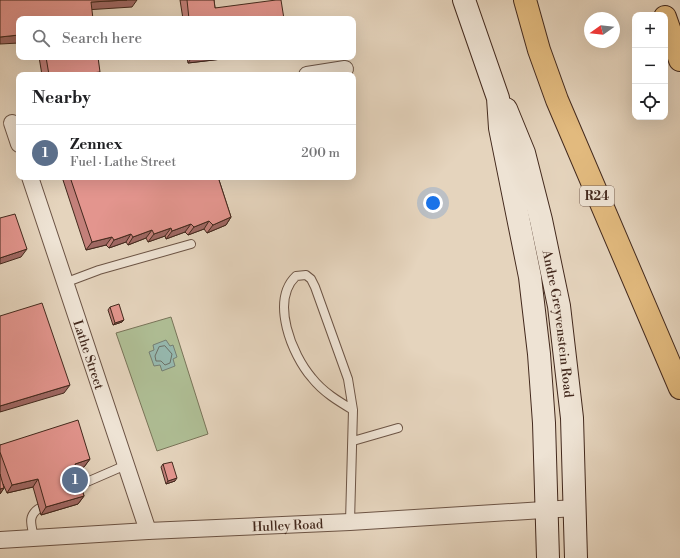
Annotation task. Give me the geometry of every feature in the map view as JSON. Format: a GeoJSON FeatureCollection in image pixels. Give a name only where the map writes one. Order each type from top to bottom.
{"type":"FeatureCollection","features":[{"type":"Feature","properties":{"kind":"highway","name":"R24"},"geometry":{"type":"LineString","coordinates":[[524,0],[538,50],[566,122],[680,388]]}},
{"type":"Feature","properties":{"kind":"highway"},"geometry":{"type":"LineString","coordinates":[[659,0],[664,12]]}},
{"type":"Feature","properties":{"kind":"highway"},"geometry":{"type":"LineString","coordinates":[[668,25],[680,60]]}},
{"type":"Feature","properties":{"kind":"main road","name":"Andre Greyvenstein Road"},"geometry":{"type":"LineString","coordinates":[[464,0],[498,98],[500,128],[530,277],[539,354],[544,423],[548,558]]}},
{"type":"Feature","properties":{"kind":"main road","name":"Andre Greyvenstein Road"},"geometry":{"type":"LineString","coordinates":[[498,98],[508,111],[524,153],[541,220],[559,306],[572,418],[576,558]]}},
{"type":"Feature","properties":{"kind":"street"},"geometry":{"type":"LineString","coordinates":[[326,72],[345,69]]}},
{"type":"Feature","properties":{"kind":"street"},"geometry":{"type":"LineString","coordinates":[[10,123],[16,137]]}},
{"type":"Feature","properties":{"kind":"street","name":"Lathe Street"},"geometry":{"type":"LineString","coordinates":[[31,180],[148,531]]}},
{"type":"Feature","properties":{"kind":"street","name":"Hulley Road"},"geometry":{"type":"LineString","coordinates":[[0,540],[148,531],[350,522],[575,508]]}},
{"type":"Feature","properties":{"kind":"lane"},"geometry":{"type":"LineString","coordinates":[[66,282],[99,270],[191,244]]}},
{"type":"Feature","properties":{"kind":"lane"},"geometry":{"type":"LineString","coordinates":[[350,522],[353,410],[348,378],[311,279],[306,275],[296,276],[288,287],[284,311],[288,331],[296,350],[312,379],[328,395],[353,410]]}},
{"type":"Feature","properties":{"kind":"lane"},"geometry":{"type":"LineString","coordinates":[[353,441],[398,428]]}},
{"type":"Feature","properties":{"kind":"lane"},"geometry":{"type":"LineString","coordinates":[[73,488],[126,465]]}},
{"type":"Feature","properties":{"kind":"lane"},"geometry":{"type":"LineString","coordinates":[[34,538],[31,519],[33,513],[38,509]]}},
{"type":"Feature","properties":{"kind":"green space"},"geometry":{"type":"Polygon","coordinates":[[[171,317],[208,434],[157,451],[116,333],[171,317]]]}},
{"type":"Feature","properties":{"kind":"water"},"geometry":{"type":"Polygon","coordinates":[[[166,340],[170,346],[173,345],[177,357],[173,359],[175,366],[162,371],[160,365],[154,366],[149,352],[154,350],[153,345],[166,340]]]}},
{"type":"Feature","properties":{"kind":"building"},"geometry":{"type":"Polygon","coordinates":[[[0,0],[127,0],[91,2],[93,16],[16,16],[16,35],[0,37],[0,0]]]}},
{"type":"Feature","properties":{"kind":"building"},"geometry":{"type":"Polygon","coordinates":[[[187,0],[214,0],[215,8],[281,0],[284,16],[189,16],[187,0]]]}},
{"type":"Feature","properties":{"kind":"building"},"geometry":{"type":"Polygon","coordinates":[[[46,60],[98,60],[100,72],[48,72],[46,60]]]}},
{"type":"Feature","properties":{"kind":"building"},"geometry":{"type":"Polygon","coordinates":[[[71,180],[219,180],[231,217],[213,225],[209,221],[194,227],[191,224],[172,231],[171,228],[154,234],[152,230],[133,237],[131,234],[114,240],[112,237],[92,242],[71,180]]]}},
{"type":"Feature","properties":{"kind":"building"},"geometry":{"type":"Polygon","coordinates":[[[15,214],[27,249],[0,258],[0,218],[15,214]]]}},
{"type":"Feature","properties":{"kind":"building"},"geometry":{"type":"Polygon","coordinates":[[[42,303],[70,385],[0,406],[0,316],[42,303]]]}},
{"type":"Feature","properties":{"kind":"building"},"geometry":{"type":"Polygon","coordinates":[[[119,304],[124,320],[115,323],[110,307],[119,304]]]}},
{"type":"Feature","properties":{"kind":"building"},"geometry":{"type":"Polygon","coordinates":[[[78,420],[90,459],[75,464],[84,496],[46,507],[38,479],[12,485],[0,452],[0,445],[78,420]]]}},
{"type":"Feature","properties":{"kind":"building"},"geometry":{"type":"Polygon","coordinates":[[[172,462],[177,478],[168,481],[163,464],[172,462]]]}},
{"type":"Feature","properties":{"kind":"building"},"geometry":{"type":"Polygon","coordinates":[[[0,474],[4,488],[0,489],[0,474]]]}},
{"type":"Feature","properties":{"kind":"place","name":"Zennex"},"geometry":{"type":"Point","coordinates":[75,480]}}]}
